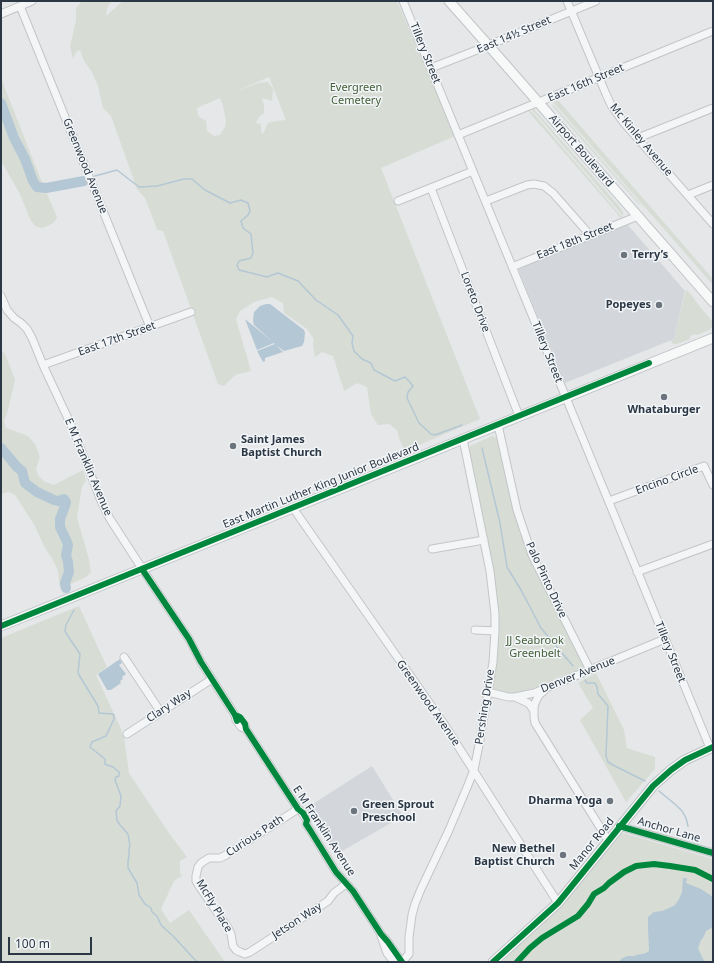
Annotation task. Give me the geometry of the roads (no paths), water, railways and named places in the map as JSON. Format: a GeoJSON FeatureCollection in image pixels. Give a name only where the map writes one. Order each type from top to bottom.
{"type":"FeatureCollection","features":[{"type":"Feature","properties":{"kind":"main road","name":"Airport Boulevard"},"geometry":{"type":"LineString","coordinates":[[449,1],[713,302]]}},
{"type":"Feature","properties":{"kind":"main road","name":"East Martin Luther King Junior Boulevard"},"geometry":{"type":"LineString","coordinates":[[1,626],[713,338]]}},
{"type":"Feature","properties":{"kind":"main road","name":"Manor Road"},"geometry":{"type":"LineString","coordinates":[[493,962],[558,903],[619,826],[662,777],[685,760],[711,747]]}},
{"type":"Feature","properties":{"kind":"street"},"geometry":{"type":"LineString","coordinates":[[1,14],[19,4],[32,1]]}},
{"type":"Feature","properties":{"kind":"street","name":"Tillery Street"},"geometry":{"type":"LineString","coordinates":[[404,1],[637,572],[711,747]]}},
{"type":"Feature","properties":{"kind":"street","name":"Mc Kinley Avenue"},"geometry":{"type":"LineString","coordinates":[[567,1],[611,105],[713,224]]}},
{"type":"Feature","properties":{"kind":"street","name":"East 14½ Street"},"geometry":{"type":"LineString","coordinates":[[431,68],[596,1]]}},
{"type":"Feature","properties":{"kind":"street","name":"Greenwood Avenue"},"geometry":{"type":"LineString","coordinates":[[19,4],[150,327]]}},
{"type":"Feature","properties":{"kind":"street","name":"East 16th Street"},"geometry":{"type":"LineString","coordinates":[[458,135],[713,31]]}},
{"type":"Feature","properties":{"kind":"street"},"geometry":{"type":"LineString","coordinates":[[638,138],[713,108]]}},
{"type":"Feature","properties":{"kind":"street"},"geometry":{"type":"LineString","coordinates":[[398,201],[473,170]]}},
{"type":"Feature","properties":{"kind":"street"},"geometry":{"type":"LineString","coordinates":[[486,201],[522,186],[534,184],[544,186],[553,193],[590,235]]}},
{"type":"Feature","properties":{"kind":"street"},"geometry":{"type":"LineString","coordinates":[[688,195],[713,185]]}},
{"type":"Feature","properties":{"kind":"street","name":"Loreto Drive"},"geometry":{"type":"LineString","coordinates":[[430,188],[519,416]]}},
{"type":"Feature","properties":{"kind":"street","name":"East 18th Street"},"geometry":{"type":"LineString","coordinates":[[512,266],[638,216]]}},
{"type":"Feature","properties":{"kind":"street","name":"E M Franklin Avenue"},"geometry":{"type":"LineString","coordinates":[[1,296],[14,318],[27,329],[72,427],[104,508],[117,531],[189,639],[201,662],[235,715],[240,717],[245,724],[246,729],[298,809],[300,818],[306,824],[336,872],[353,892],[402,962]]}},
{"type":"Feature","properties":{"kind":"street","name":"East 17th Street"},"geometry":{"type":"LineString","coordinates":[[43,365],[190,312]]}},
{"type":"Feature","properties":{"kind":"street","name":"Palo Pinto Drive"},"geometry":{"type":"LineString","coordinates":[[498,425],[517,510],[532,555],[590,670]]}},
{"type":"Feature","properties":{"kind":"street","name":"Pershing Drive"},"geometry":{"type":"LineString","coordinates":[[402,962],[409,954],[409,937],[415,904],[449,830],[474,770],[488,692],[496,631],[490,571],[463,439]]}},
{"type":"Feature","properties":{"kind":"street","name":"Encino Circle"},"geometry":{"type":"LineString","coordinates":[[609,501],[704,466],[713,485]]}},
{"type":"Feature","properties":{"kind":"street","name":"Greenwood Avenue"},"geometry":{"type":"LineString","coordinates":[[293,508],[442,721],[558,903]]}},
{"type":"Feature","properties":{"kind":"street"},"geometry":{"type":"LineString","coordinates":[[432,549],[484,540]]}},
{"type":"Feature","properties":{"kind":"street"},"geometry":{"type":"LineString","coordinates":[[637,572],[713,544]]}},
{"type":"Feature","properties":{"kind":"street"},"geometry":{"type":"LineString","coordinates":[[475,630],[496,631]]}},
{"type":"Feature","properties":{"kind":"street","name":"Denver Avenue"},"geometry":{"type":"LineString","coordinates":[[488,692],[508,697],[534,693],[665,639]]}},
{"type":"Feature","properties":{"kind":"street"},"geometry":{"type":"LineString","coordinates":[[124,657],[160,712]]}},
{"type":"Feature","properties":{"kind":"street","name":"Clary Way"},"geometry":{"type":"LineString","coordinates":[[127,734],[212,679]]}},
{"type":"Feature","properties":{"kind":"street"},"geometry":{"type":"LineString","coordinates":[[547,688],[536,701],[534,711],[535,723],[608,840]]}},
{"type":"Feature","properties":{"kind":"street"},"geometry":{"type":"LineString","coordinates":[[515,697],[528,703],[534,711]]}},
{"type":"Feature","properties":{"kind":"street"},"geometry":{"type":"LineString","coordinates":[[461,750],[470,756],[478,752]]}},
{"type":"Feature","properties":{"kind":"street","name":"Curious Path"},"geometry":{"type":"LineString","coordinates":[[196,876],[198,867],[209,858],[220,858],[226,855],[298,809]]}},
{"type":"Feature","properties":{"kind":"street","name":"Anchor Lane"},"geometry":{"type":"LineString","coordinates":[[619,826],[713,853]]}},
{"type":"Feature","properties":{"kind":"street","name":"McFly Place"},"geometry":{"type":"LineString","coordinates":[[196,876],[196,881],[199,886],[228,928],[231,934],[233,946],[236,950],[245,954]]}},
{"type":"Feature","properties":{"kind":"street","name":"Jetson Way"},"geometry":{"type":"LineString","coordinates":[[245,954],[328,901],[334,893],[346,884]]}},
{"type":"Feature","properties":{"kind":"street","name":"E M Franklin Avenue"},"geometry":{"type":"LineString","coordinates":[[381,934],[387,953],[394,962]]}},
{"type":"Feature","properties":{"kind":"water"},"geometry":{"type":"Polygon","coordinates":[[[270,304],[304,330],[305,333],[302,346],[284,351],[276,345],[283,352],[265,358],[265,361],[263,362],[257,351],[275,344],[274,343],[257,350],[245,319],[273,342],[254,325],[253,321],[254,312],[260,306],[270,304]]]}},
{"type":"Feature","properties":{"kind":"water"},"geometry":{"type":"Polygon","coordinates":[[[120,659],[122,663],[119,665],[126,674],[122,677],[123,679],[120,681],[121,683],[111,690],[107,690],[98,674],[120,659]]]}},
{"type":"Feature","properties":{"kind":"water"},"geometry":{"type":"Polygon","coordinates":[[[683,878],[687,878],[686,883],[701,889],[713,897],[713,927],[706,931],[698,948],[705,962],[619,962],[627,956],[634,956],[649,951],[648,917],[654,912],[662,911],[675,905],[682,892],[683,878]]]}},
{"type":"Feature","properties":{"kind":"waterway"},"geometry":{"type":"LineString","coordinates":[[1,103],[14,138],[37,187],[46,188],[84,181]]}},
{"type":"Feature","properties":{"kind":"waterway"},"geometry":{"type":"LineString","coordinates":[[95,176],[117,170],[139,187],[157,186],[184,179],[192,179],[205,190],[230,203],[241,200],[248,203],[250,211],[241,221],[243,228],[251,234],[253,253],[251,258],[239,261],[237,265],[239,270],[267,277],[278,273],[298,281],[316,300],[338,315],[353,336],[352,343],[354,351],[362,359],[371,363],[374,370],[395,381],[405,377],[413,386],[408,392],[407,398],[419,423],[431,434],[435,435],[462,425]]}},
{"type":"Feature","properties":{"kind":"waterway"},"geometry":{"type":"LineString","coordinates":[[1,448],[22,471],[25,483],[37,492],[54,500],[58,501],[64,499],[66,502],[60,519],[60,527],[68,545],[66,555],[69,572],[65,583],[66,588]]}},
{"type":"Feature","properties":{"kind":"waterway"},"geometry":{"type":"LineString","coordinates":[[482,448],[500,523],[507,567],[541,628],[573,666]]}},
{"type":"Feature","properties":{"kind":"waterway"},"geometry":{"type":"LineString","coordinates":[[74,610],[66,625],[65,631],[80,654],[79,675],[98,706],[99,713],[114,715],[114,719],[106,736],[92,742],[90,747],[105,759],[105,764],[113,767],[119,772],[119,776],[116,777],[115,780],[121,796],[120,806],[116,811],[117,820],[128,834],[130,846],[128,868],[137,883],[139,895],[145,904],[151,908],[161,925],[197,962]]}},
{"type":"Feature","properties":{"kind":"waterway"},"geometry":{"type":"LineString","coordinates":[[585,680],[587,683],[595,683],[598,694],[608,706],[606,756],[608,762],[645,781]]}},
{"type":"Feature","properties":{"kind":"waterway"},"geometry":{"type":"LineString","coordinates":[[659,791],[682,811],[688,826]]}},
{"type":"Feature","properties":{"kind":"place","name":"Terry’s"},"geometry":{"type":"Point","coordinates":[624,255]}},
{"type":"Feature","properties":{"kind":"place","name":"Popeyes"},"geometry":{"type":"Point","coordinates":[659,305]}},
{"type":"Feature","properties":{"kind":"place","name":"Whataburger"},"geometry":{"type":"Point","coordinates":[664,397]}},
{"type":"Feature","properties":{"kind":"place","name":"Saint James Baptist Church"},"geometry":{"type":"Point","coordinates":[233,446]}},
{"type":"Feature","properties":{"kind":"place","name":"Dharma Yoga"},"geometry":{"type":"Point","coordinates":[610,801]}},
{"type":"Feature","properties":{"kind":"place","name":"Green Sprout Preschool"},"geometry":{"type":"Point","coordinates":[354,811]}},
{"type":"Feature","properties":{"kind":"place","name":"New Bethel Baptist Church"},"geometry":{"type":"Point","coordinates":[563,855]}},
{"type":"Feature","properties":{"kind":"park label","name":"Evergreen Cemetery"},"geometry":{"type":"Point","coordinates":[356,94]}},
{"type":"Feature","properties":{"kind":"park label","name":"JJ Seabrook Greenbelt"},"geometry":{"type":"Point","coordinates":[535,647]}}]}
